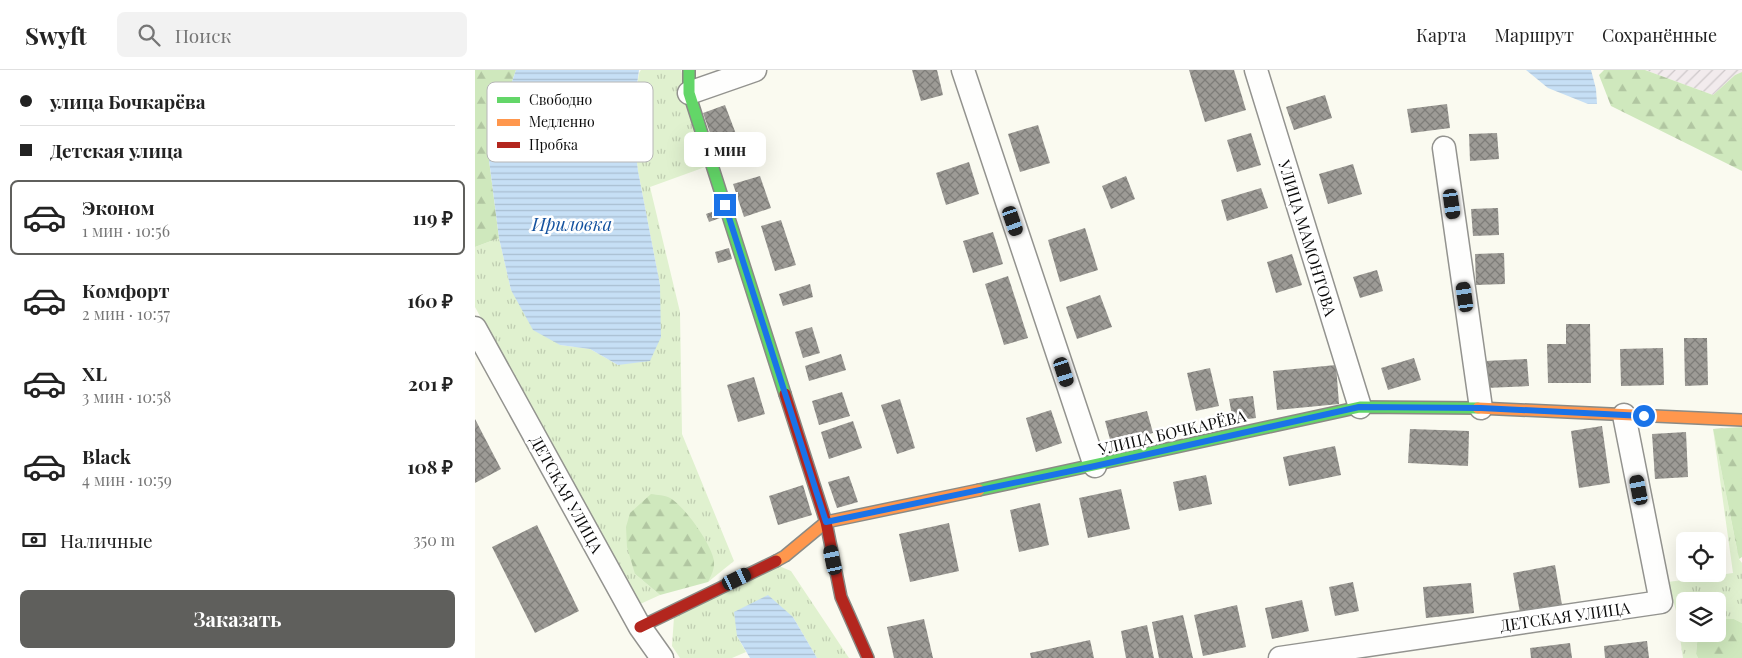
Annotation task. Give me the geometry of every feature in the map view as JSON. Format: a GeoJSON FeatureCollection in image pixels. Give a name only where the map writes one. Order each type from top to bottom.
{"type":"FeatureCollection","features":[{"type":"Feature","properties":{"kind":"street"},"geometry":{"type":"LineString","coordinates":[[689,70],[689,93],[826,522],[841,597],[868,658]]}},
{"type":"Feature","properties":{"kind":"street"},"geometry":{"type":"LineString","coordinates":[[689,93],[755,70]]}},
{"type":"Feature","properties":{"kind":"street"},"geometry":{"type":"LineString","coordinates":[[963,70],[1095,466]]}},
{"type":"Feature","properties":{"kind":"street","name":"УЛИЦА МАМОНТОВА"},"geometry":{"type":"LineString","coordinates":[[1256,70],[1359,407]]}},
{"type":"Feature","properties":{"kind":"street"},"geometry":{"type":"LineString","coordinates":[[1444,148],[1481,408]]}},
{"type":"Feature","properties":{"kind":"street","name":"ДЕТСКАЯ УЛИЦА"},"geometry":{"type":"LineString","coordinates":[[475,328],[641,626],[662,658]]}},
{"type":"Feature","properties":{"kind":"street","name":"УЛИЦА БОЧКАРЁВА"},"geometry":{"type":"LineString","coordinates":[[641,626],[785,556],[826,522],[1095,466],[1359,407],[1481,408],[1742,420]]}},
{"type":"Feature","properties":{"kind":"street","name":"ДЕТСКАЯ УЛИЦА"},"geometry":{"type":"LineString","coordinates":[[1280,658],[1661,602],[1624,415]]}},
{"type":"Feature","properties":{"kind":"shaded area"},"geometry":{"type":"Polygon","coordinates":[[[1645,70],[1742,70],[1742,72],[1735,75],[1713,95],[1645,70]]]}},
{"type":"Feature","properties":{"kind":"green space"},"geometry":{"type":"Polygon","coordinates":[[[475,70],[516,70],[512,82],[487,82],[487,162],[489,162],[499,238],[475,247],[475,70]]]}},
{"type":"Feature","properties":{"kind":"green space"},"geometry":{"type":"Polygon","coordinates":[[[641,70],[681,70],[708,166],[650,187],[680,312],[682,434],[734,561],[708,582],[635,574],[660,595],[638,605],[475,307],[475,247],[499,238],[511,290],[560,345],[590,349],[618,365],[660,285],[637,162],[653,162],[653,82],[638,82],[641,70]]]}},
{"type":"Feature","properties":{"kind":"green space"},"geometry":{"type":"Polygon","coordinates":[[[1604,70],[1645,70],[1713,95],[1735,75],[1742,72],[1742,171],[1611,106],[1599,75],[1604,70]]]}},
{"type":"Feature","properties":{"kind":"green space"},"geometry":{"type":"Polygon","coordinates":[[[1742,427],[1742,557],[1739,559],[1713,429],[1742,427]]]}},
{"type":"Feature","properties":{"kind":"green space"},"geometry":{"type":"Polygon","coordinates":[[[1713,429],[1739,559],[1742,563],[1742,623],[1734,619],[1726,619],[1726,592],[1676,592],[1676,611],[1668,582],[1726,582],[1726,574],[1733,573],[1713,429]]]}},
{"type":"Feature","properties":{"kind":"green space"},"geometry":{"type":"Polygon","coordinates":[[[651,494],[666,496],[676,502],[701,533],[711,550],[714,560],[713,570],[708,582],[660,595],[635,574],[627,547],[626,527],[630,513],[651,494]]]}},
{"type":"Feature","properties":{"kind":"green space"},"geometry":{"type":"Polygon","coordinates":[[[779,566],[791,571],[849,658],[817,658],[793,617],[737,636],[746,652],[732,658],[680,658],[672,646],[674,617],[779,566]]]}},
{"type":"Feature","properties":{"kind":"green space"},"geometry":{"type":"Polygon","coordinates":[[[1726,619],[1734,619],[1742,623],[1742,658],[1698,658],[1696,654],[1697,642],[1726,642],[1726,619]]]}},
{"type":"Feature","properties":{"kind":"green space"},"geometry":{"type":"Polygon","coordinates":[[[1681,642],[1697,642],[1696,654],[1698,658],[1683,658],[1681,642]]]}},
{"type":"Feature","properties":{"kind":"water","name":"Ириловка"},"geometry":{"type":"Polygon","coordinates":[[[516,70],[639,70],[637,82],[512,82],[516,70]]]}},
{"type":"Feature","properties":{"kind":"water"},"geometry":{"type":"Polygon","coordinates":[[[1526,70],[1591,70],[1596,89],[1597,104],[1588,104],[1548,88],[1526,70]]]}},
{"type":"Feature","properties":{"kind":"water","name":"Ириловка"},"geometry":{"type":"Polygon","coordinates":[[[489,162],[637,162],[660,285],[661,337],[650,361],[618,365],[590,349],[560,345],[533,330],[511,290],[499,238],[489,162]]]}},
{"type":"Feature","properties":{"kind":"water"},"geometry":{"type":"Polygon","coordinates":[[[768,595],[793,617],[817,658],[750,658],[737,636],[734,612],[768,595]]]}},
{"type":"Feature","properties":{"kind":"building"},"geometry":{"type":"Polygon","coordinates":[[[912,70],[937,70],[943,95],[921,101],[912,70]]]}},
{"type":"Feature","properties":{"kind":"building"},"geometry":{"type":"Polygon","coordinates":[[[1189,70],[1234,70],[1246,110],[1205,122],[1189,70]]]}},
{"type":"Feature","properties":{"kind":"building"},"geometry":{"type":"Polygon","coordinates":[[[1325,95],[1332,118],[1294,130],[1286,107],[1325,95]]]}},
{"type":"Feature","properties":{"kind":"building"},"geometry":{"type":"Polygon","coordinates":[[[1447,104],[1450,128],[1411,133],[1407,109],[1447,104]]]}},
{"type":"Feature","properties":{"kind":"building"},"geometry":{"type":"Polygon","coordinates":[[[725,105],[739,142],[716,150],[703,113],[725,105]]]}},
{"type":"Feature","properties":{"kind":"building"},"geometry":{"type":"Polygon","coordinates":[[[1038,125],[1050,163],[1020,172],[1008,134],[1038,125]]]}},
{"type":"Feature","properties":{"kind":"building"},"geometry":{"type":"Polygon","coordinates":[[[1251,133],[1261,165],[1237,172],[1227,140],[1251,133]]]}},
{"type":"Feature","properties":{"kind":"building"},"geometry":{"type":"Polygon","coordinates":[[[1497,133],[1499,159],[1470,161],[1469,134],[1497,133]]]}},
{"type":"Feature","properties":{"kind":"building"},"geometry":{"type":"Polygon","coordinates":[[[969,162],[979,194],[946,205],[936,173],[969,162]]]}},
{"type":"Feature","properties":{"kind":"building"},"geometry":{"type":"Polygon","coordinates":[[[1353,164],[1362,194],[1328,204],[1319,174],[1353,164]]]}},
{"type":"Feature","properties":{"kind":"building"},"geometry":{"type":"Polygon","coordinates":[[[760,176],[771,208],[744,217],[733,184],[760,176]]]}},
{"type":"Feature","properties":{"kind":"building"},"geometry":{"type":"Polygon","coordinates":[[[1126,176],[1135,199],[1111,209],[1102,186],[1126,176]]]}},
{"type":"Feature","properties":{"kind":"building"},"geometry":{"type":"Polygon","coordinates":[[[1261,188],[1268,208],[1227,221],[1221,200],[1261,188]]]}},
{"type":"Feature","properties":{"kind":"building"},"geometry":{"type":"Polygon","coordinates":[[[1498,208],[1499,235],[1473,236],[1471,209],[1498,208]]]}},
{"type":"Feature","properties":{"kind":"building"},"geometry":{"type":"Polygon","coordinates":[[[717,210],[720,218],[709,222],[706,214],[717,210]]]}},
{"type":"Feature","properties":{"kind":"building"},"geometry":{"type":"Polygon","coordinates":[[[781,220],[796,265],[775,271],[761,226],[781,220]]]}},
{"type":"Feature","properties":{"kind":"building"},"geometry":{"type":"Polygon","coordinates":[[[1085,228],[1098,270],[1060,282],[1048,240],[1085,228]]]}},
{"type":"Feature","properties":{"kind":"building"},"geometry":{"type":"Polygon","coordinates":[[[993,232],[1003,264],[973,273],[963,241],[993,232]]]}},
{"type":"Feature","properties":{"kind":"building"},"geometry":{"type":"Polygon","coordinates":[[[729,248],[732,259],[718,263],[715,252],[729,248]]]}},
{"type":"Feature","properties":{"kind":"building"},"geometry":{"type":"Polygon","coordinates":[[[1504,253],[1505,284],[1476,285],[1475,254],[1504,253]]]}},
{"type":"Feature","properties":{"kind":"building"},"geometry":{"type":"Polygon","coordinates":[[[1292,254],[1302,285],[1276,293],[1267,262],[1292,254]]]}},
{"type":"Feature","properties":{"kind":"building"},"geometry":{"type":"Polygon","coordinates":[[[1377,270],[1383,291],[1360,298],[1353,277],[1377,270]]]}},
{"type":"Feature","properties":{"kind":"building"},"geometry":{"type":"Polygon","coordinates":[[[1008,276],[1028,338],[1004,345],[985,284],[1008,276]]]}},
{"type":"Feature","properties":{"kind":"building"},"geometry":{"type":"Polygon","coordinates":[[[810,284],[813,297],[783,306],[779,294],[810,284]]]}},
{"type":"Feature","properties":{"kind":"building"},"geometry":{"type":"Polygon","coordinates":[[[1100,295],[1112,327],[1077,339],[1066,307],[1100,295]]]}},
{"type":"Feature","properties":{"kind":"building"},"geometry":{"type":"Polygon","coordinates":[[[1566,324],[1590,324],[1591,383],[1548,383],[1547,344],[1566,344],[1566,324]]]}},
{"type":"Feature","properties":{"kind":"building"},"geometry":{"type":"Polygon","coordinates":[[[812,327],[820,353],[803,358],[795,332],[812,327]]]}},
{"type":"Feature","properties":{"kind":"building"},"geometry":{"type":"Polygon","coordinates":[[[1684,338],[1707,338],[1708,385],[1685,386],[1684,338]]]}},
{"type":"Feature","properties":{"kind":"building"},"geometry":{"type":"Polygon","coordinates":[[[1663,348],[1664,385],[1621,386],[1620,349],[1663,348]]]}},
{"type":"Feature","properties":{"kind":"building"},"geometry":{"type":"Polygon","coordinates":[[[841,354],[846,370],[809,381],[805,366],[841,354]]]}},
{"type":"Feature","properties":{"kind":"building"},"geometry":{"type":"Polygon","coordinates":[[[1414,358],[1421,380],[1388,390],[1381,368],[1414,358]]]}},
{"type":"Feature","properties":{"kind":"building"},"geometry":{"type":"Polygon","coordinates":[[[1527,359],[1529,386],[1486,388],[1485,361],[1527,359]]]}},
{"type":"Feature","properties":{"kind":"building"},"geometry":{"type":"Polygon","coordinates":[[[1336,365],[1339,404],[1277,410],[1273,371],[1336,365]]]}},
{"type":"Feature","properties":{"kind":"building"},"geometry":{"type":"Polygon","coordinates":[[[1210,368],[1219,406],[1196,411],[1187,373],[1210,368]]]}},
{"type":"Feature","properties":{"kind":"building"},"geometry":{"type":"Polygon","coordinates":[[[754,377],[765,414],[738,422],[727,385],[754,377]]]}},
{"type":"Feature","properties":{"kind":"building"},"geometry":{"type":"Polygon","coordinates":[[[842,392],[850,416],[819,425],[812,401],[842,392]]]}},
{"type":"Feature","properties":{"kind":"building"},"geometry":{"type":"Polygon","coordinates":[[[1253,396],[1256,418],[1233,421],[1229,399],[1253,396]]]}},
{"type":"Feature","properties":{"kind":"building"},"geometry":{"type":"Polygon","coordinates":[[[900,399],[915,448],[897,454],[881,405],[900,399]]]}},
{"type":"Feature","properties":{"kind":"building"},"geometry":{"type":"Polygon","coordinates":[[[1051,410],[1062,443],[1036,452],[1026,418],[1051,410]]]}},
{"type":"Feature","properties":{"kind":"building"},"geometry":{"type":"Polygon","coordinates":[[[1147,411],[1153,433],[1111,443],[1105,421],[1147,411]]]}},
{"type":"Feature","properties":{"kind":"building"},"geometry":{"type":"Polygon","coordinates":[[[475,419],[501,469],[475,483],[475,419]]]}},
{"type":"Feature","properties":{"kind":"building"},"geometry":{"type":"Polygon","coordinates":[[[853,421],[862,448],[829,459],[821,432],[853,421]]]}},
{"type":"Feature","properties":{"kind":"building"},"geometry":{"type":"Polygon","coordinates":[[[1602,426],[1610,483],[1579,488],[1571,431],[1602,426]]]}},
{"type":"Feature","properties":{"kind":"building"},"geometry":{"type":"Polygon","coordinates":[[[1410,429],[1469,431],[1468,466],[1408,463],[1410,429]]]}},
{"type":"Feature","properties":{"kind":"building"},"geometry":{"type":"Polygon","coordinates":[[[1686,432],[1688,477],[1655,479],[1652,434],[1686,432]]]}},
{"type":"Feature","properties":{"kind":"building"},"geometry":{"type":"Polygon","coordinates":[[[1335,446],[1341,475],[1289,486],[1283,457],[1335,446]]]}},
{"type":"Feature","properties":{"kind":"building"},"geometry":{"type":"Polygon","coordinates":[[[1206,475],[1212,504],[1179,511],[1173,482],[1206,475]]]}},
{"type":"Feature","properties":{"kind":"building"},"geometry":{"type":"Polygon","coordinates":[[[849,476],[858,502],[837,508],[828,482],[849,476]]]}},
{"type":"Feature","properties":{"kind":"building"},"geometry":{"type":"Polygon","coordinates":[[[803,485],[812,515],[778,525],[769,496],[803,485]]]}},
{"type":"Feature","properties":{"kind":"building"},"geometry":{"type":"Polygon","coordinates":[[[1121,489],[1130,529],[1088,538],[1079,498],[1121,489]]]}},
{"type":"Feature","properties":{"kind":"building"},"geometry":{"type":"Polygon","coordinates":[[[1040,503],[1049,545],[1019,552],[1010,510],[1040,503]]]}},
{"type":"Feature","properties":{"kind":"building"},"geometry":{"type":"Polygon","coordinates":[[[949,523],[959,571],[910,582],[899,534],[949,523]]]}},
{"type":"Feature","properties":{"kind":"building"},"geometry":{"type":"Polygon","coordinates":[[[537,525],[579,611],[535,633],[492,547],[537,525]]]}},
{"type":"Feature","properties":{"kind":"building"},"geometry":{"type":"Polygon","coordinates":[[[1555,565],[1562,605],[1520,613],[1513,573],[1555,565]]]}},
{"type":"Feature","properties":{"kind":"building"},"geometry":{"type":"Polygon","coordinates":[[[1353,582],[1359,611],[1335,616],[1329,587],[1353,582]]]}},
{"type":"Feature","properties":{"kind":"building"},"geometry":{"type":"Polygon","coordinates":[[[1471,583],[1474,613],[1426,618],[1423,587],[1471,583]]]}},
{"type":"Feature","properties":{"kind":"building"},"geometry":{"type":"Polygon","coordinates":[[[1302,600],[1309,631],[1272,639],[1265,608],[1302,600]]]}},
{"type":"Feature","properties":{"kind":"building"},"geometry":{"type":"Polygon","coordinates":[[[1237,605],[1246,647],[1203,656],[1194,615],[1237,605]]]}},
{"type":"Feature","properties":{"kind":"building"},"geometry":{"type":"Polygon","coordinates":[[[1183,615],[1193,658],[1159,658],[1152,622],[1183,615]]]}},
{"type":"Feature","properties":{"kind":"building"},"geometry":{"type":"Polygon","coordinates":[[[924,619],[933,658],[894,658],[887,627],[924,619]]]}},
{"type":"Feature","properties":{"kind":"building"},"geometry":{"type":"Polygon","coordinates":[[[1147,625],[1154,658],[1126,658],[1121,631],[1147,625]]]}},
{"type":"Feature","properties":{"kind":"building"},"geometry":{"type":"Polygon","coordinates":[[[1090,640],[1094,658],[1031,658],[1030,653],[1090,640]]]}},
{"type":"Feature","properties":{"kind":"building"},"geometry":{"type":"Polygon","coordinates":[[[1647,641],[1649,658],[1605,658],[1604,646],[1647,641]]]}},
{"type":"Feature","properties":{"kind":"building"},"geometry":{"type":"Polygon","coordinates":[[[1570,643],[1572,658],[1531,658],[1530,648],[1570,643]]]}},
{"type":"Feature","properties":{"kind":"traffic: fast"},"geometry":{"type":"LineString","coordinates":[[689,70],[689,93],[785,394]]}},
{"type":"Feature","properties":{"kind":"traffic: fast"},"geometry":{"type":"LineString","coordinates":[[979,490],[1360,407],[1478,408]]}},
{"type":"Feature","properties":{"kind":"traffic: slow"},"geometry":{"type":"LineString","coordinates":[[1478,408],[1742,420]]}},
{"type":"Feature","properties":{"kind":"traffic: slow"},"geometry":{"type":"LineString","coordinates":[[776,561],[785,556],[826,522],[979,490]]}},
{"type":"Feature","properties":{"kind":"traffic: jam"},"geometry":{"type":"LineString","coordinates":[[785,394],[826,522],[841,597],[868,658]]}},
{"type":"Feature","properties":{"kind":"traffic: jam"},"geometry":{"type":"LineString","coordinates":[[640,627],[776,561]]}},
{"type":"Feature","properties":{"kind":"route"},"geometry":{"type":"LineString","coordinates":[[725,205],[826,522],[1095,466],[1359,407],[1481,408],[1644,416]]}}]}
